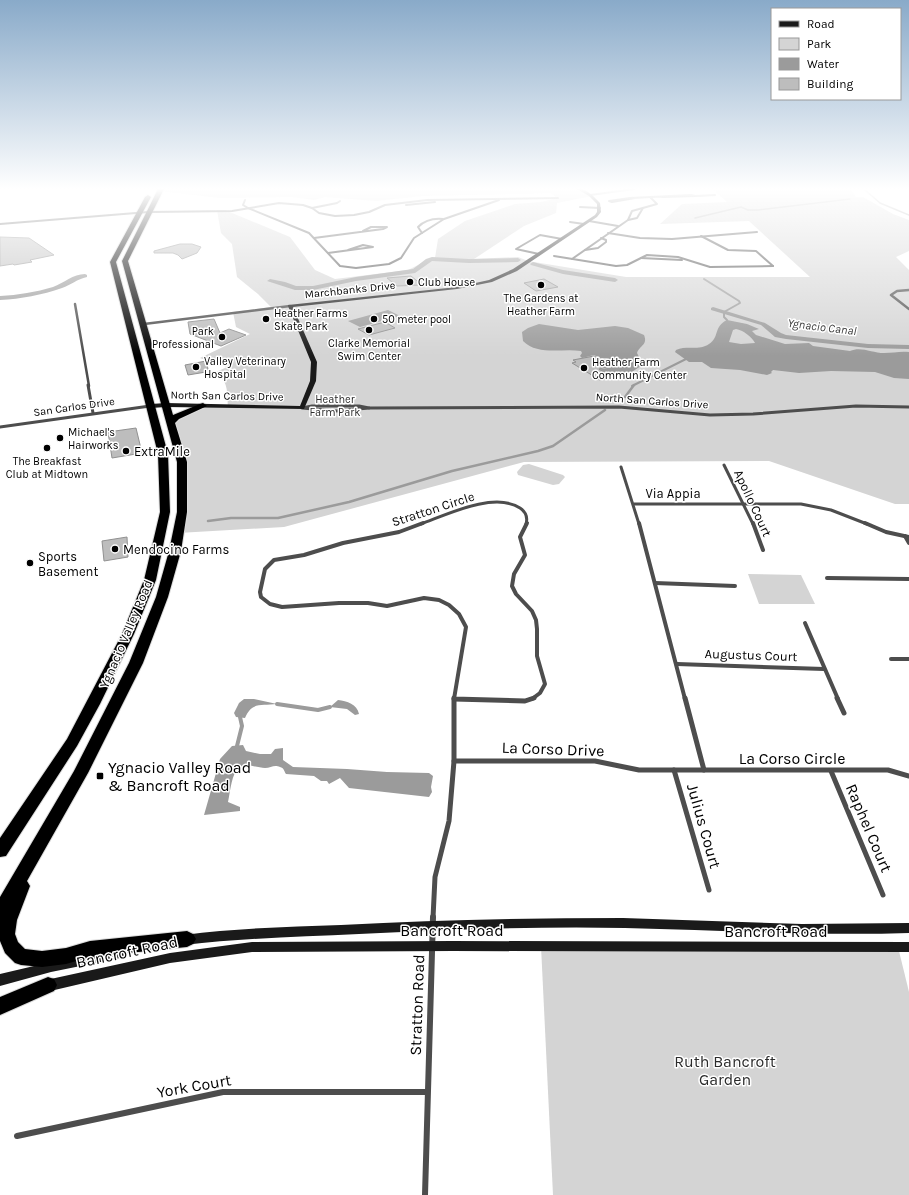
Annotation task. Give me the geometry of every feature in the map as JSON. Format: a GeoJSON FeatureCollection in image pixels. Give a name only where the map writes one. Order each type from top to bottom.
{"type":"FeatureCollection","features":[{"type":"Feature","properties":{"kind":"highway","name":"Ygnacio Valley Road"},"geometry":{"type":"LineString","coordinates":[[0,851],[72,742],[128,634],[150,580],[165,512],[163,454],[113,262],[122,245]]}},
{"type":"Feature","properties":{"kind":"highway","name":"Ygnacio Valley Road"},"geometry":{"type":"LineString","coordinates":[[0,912],[82,773],[136,663],[162,597],[175,551],[182,510],[182,462],[125,261],[133,245]]}},
{"type":"Feature","properties":{"kind":"highway"},"geometry":{"type":"LineString","coordinates":[[171,422],[176,417],[203,406]]}},
{"type":"Feature","properties":{"kind":"highway"},"geometry":{"type":"LineString","coordinates":[[165,484],[176,485],[176,505],[182,510]]}},
{"type":"Feature","properties":{"kind":"highway"},"geometry":{"type":"LineString","coordinates":[[44,837],[8,920],[6,934],[8,942],[21,957],[42,959],[66,956],[90,949],[187,939]]}},
{"type":"Feature","properties":{"kind":"highway"},"geometry":{"type":"LineString","coordinates":[[0,1006],[48,986]]}},
{"type":"Feature","properties":{"kind":"street"},"geometry":{"type":"LineString","coordinates":[[320,245],[340,266],[356,268],[389,264],[401,258],[410,245]]}},
{"type":"Feature","properties":{"kind":"street"},"geometry":{"type":"LineString","coordinates":[[328,253],[373,247],[368,245],[355,247],[348,250]]}},
{"type":"Feature","properties":{"kind":"street"},"geometry":{"type":"LineString","coordinates":[[524,245],[516,250],[539,254]]}},
{"type":"Feature","properties":{"kind":"street","name":"Marchbanks Drive"},"geometry":{"type":"LineString","coordinates":[[144,324],[457,288],[490,281],[512,272],[552,245]]}},
{"type":"Feature","properties":{"kind":"street"},"geometry":{"type":"LineString","coordinates":[[572,259],[591,245]]}},
{"type":"Feature","properties":{"kind":"street"},"geometry":{"type":"LineString","coordinates":[[584,250],[598,248],[602,245]]}},
{"type":"Feature","properties":{"kind":"street"},"geometry":{"type":"LineString","coordinates":[[554,256],[619,266],[627,265],[647,255],[672,256],[710,267],[773,266],[756,251],[728,250],[719,245]]}},
{"type":"Feature","properties":{"kind":"street"},"geometry":{"type":"LineString","coordinates":[[909,290],[897,290],[891,295],[909,309]]}},
{"type":"Feature","properties":{"kind":"street"},"geometry":{"type":"LineString","coordinates":[[75,304],[93,413]]}},
{"type":"Feature","properties":{"kind":"street"},"geometry":{"type":"LineString","coordinates":[[290,306],[314,362],[313,381],[302,408]]}},
{"type":"Feature","properties":{"kind":"street","name":"North San Carlos Drive"},"geometry":{"type":"LineString","coordinates":[[151,406],[302,408],[313,410],[357,410],[369,408],[619,407],[691,414],[724,415],[856,406],[909,407]]}},
{"type":"Feature","properties":{"kind":"street","name":"San Carlos Drive"},"geometry":{"type":"LineString","coordinates":[[0,427],[151,406]]}},
{"type":"Feature","properties":{"kind":"street","name":"Apollo Court"},"geometry":{"type":"LineString","coordinates":[[724,465],[753,523],[763,550]]}},
{"type":"Feature","properties":{"kind":"street"},"geometry":{"type":"LineString","coordinates":[[621,467],[634,504]]}},
{"type":"Feature","properties":{"kind":"street","name":"Stratton Circle"},"geometry":{"type":"LineString","coordinates":[[496,502],[509,504],[522,510],[527,518],[525,527],[520,535],[520,541],[525,555],[514,575],[512,586],[517,595],[534,614],[537,621],[536,649],[538,665],[545,684],[539,695],[525,701],[454,699],[466,627],[459,614],[449,605],[439,600],[424,598],[387,606],[353,603],[290,607],[274,606],[261,597],[260,592],[267,565],[278,558],[304,555],[343,543],[399,532],[468,507],[496,502]]}},
{"type":"Feature","properties":{"kind":"street","name":"Via Appia"},"geometry":{"type":"LineString","coordinates":[[704,770],[634,504],[744,505],[795,503],[822,507],[853,517],[875,528],[907,537]]}},
{"type":"Feature","properties":{"kind":"street"},"geometry":{"type":"LineString","coordinates":[[907,537],[909,543]]}},
{"type":"Feature","properties":{"kind":"street"},"geometry":{"type":"LineString","coordinates":[[826,578],[909,579]]}},
{"type":"Feature","properties":{"kind":"street"},"geometry":{"type":"LineString","coordinates":[[655,583],[735,586]]}},
{"type":"Feature","properties":{"kind":"street","name":"Augustus Court"},"geometry":{"type":"LineString","coordinates":[[805,623],[844,713]]}},
{"type":"Feature","properties":{"kind":"street"},"geometry":{"type":"LineString","coordinates":[[891,659],[909,659]]}},
{"type":"Feature","properties":{"kind":"street","name":"Augustus Court"},"geometry":{"type":"LineString","coordinates":[[677,664],[824,668]]}},
{"type":"Feature","properties":{"kind":"street","name":"Stratton Road"},"geometry":{"type":"LineString","coordinates":[[425,1195],[432,925],[435,877],[449,821],[454,761],[454,699]]}},
{"type":"Feature","properties":{"kind":"street","name":"La Corso Drive"},"geometry":{"type":"LineString","coordinates":[[454,761],[595,761],[639,770],[674,770]]}},
{"type":"Feature","properties":{"kind":"street","name":"La Corso Circle"},"geometry":{"type":"LineString","coordinates":[[674,770],[888,770],[909,776]]}},
{"type":"Feature","properties":{"kind":"street","name":"Julius Court"},"geometry":{"type":"LineString","coordinates":[[674,770],[709,890]]}},
{"type":"Feature","properties":{"kind":"street","name":"Raphel Court"},"geometry":{"type":"LineString","coordinates":[[831,771],[883,895]]}},
{"type":"Feature","properties":{"kind":"street","name":"Bancroft Road"},"geometry":{"type":"LineString","coordinates":[[0,980],[51,967],[187,939],[216,936],[432,925],[623,923],[863,930],[909,928]]}},
{"type":"Feature","properties":{"kind":"street","name":"Bancroft Road"},"geometry":{"type":"LineString","coordinates":[[0,997],[170,958],[252,947],[909,947]]}},
{"type":"Feature","properties":{"kind":"street","name":"York Court"},"geometry":{"type":"LineString","coordinates":[[18,1136],[223,1092],[427,1092]]}},
{"type":"Feature","properties":{"kind":"green space","name":"Heather Farm Park"},"geometry":{"type":"Polygon","coordinates":[[[232,245],[296,245],[315,270],[335,279],[408,270],[432,258],[435,258],[437,245],[496,245],[474,259],[518,257],[528,261],[626,277],[810,277],[775,245],[909,245],[909,251],[896,257],[909,270],[909,504],[895,504],[769,461],[524,462],[284,527],[178,533],[182,462],[171,422],[203,406],[228,407],[225,383],[214,373],[227,367],[200,358],[250,334],[236,327],[233,312],[271,307],[237,277],[232,245]]]}},
{"type":"Feature","properties":{"kind":"green space"},"geometry":{"type":"Polygon","coordinates":[[[529,464],[563,475],[565,477],[559,484],[553,485],[518,475],[517,472],[523,465],[529,464]]]}},
{"type":"Feature","properties":{"kind":"green space"},"geometry":{"type":"Polygon","coordinates":[[[748,574],[801,575],[815,604],[759,604],[748,574]]]}},
{"type":"Feature","properties":{"kind":"green space","name":"Ruth Bancroft Garden"},"geometry":{"type":"Polygon","coordinates":[[[541,946],[898,947],[909,992],[909,1195],[553,1195],[541,946]]]}},
{"type":"Feature","properties":{"kind":"water","name":"50 meter pool"},"geometry":{"type":"Polygon","coordinates":[[[388,310],[400,316],[360,327],[348,321],[388,310]]]}},
{"type":"Feature","properties":{"kind":"water"},"geometry":{"type":"Polygon","coordinates":[[[727,320],[747,324],[759,329],[752,331],[756,335],[785,344],[809,343],[813,346],[850,351],[862,349],[880,353],[909,352],[909,379],[894,378],[875,372],[831,371],[799,373],[773,370],[771,372],[772,373],[767,375],[740,370],[711,368],[702,362],[689,362],[675,352],[676,350],[684,348],[701,347],[709,344],[723,323],[727,320]],[[736,329],[733,330],[729,342],[741,344],[755,343],[747,334],[736,329]]]}},
{"type":"Feature","properties":{"kind":"water"},"geometry":{"type":"Polygon","coordinates":[[[539,324],[578,330],[615,326],[628,328],[644,335],[645,341],[637,353],[641,361],[641,366],[630,373],[613,375],[597,370],[612,367],[607,363],[612,361],[606,358],[600,358],[594,355],[582,358],[580,356],[582,353],[581,351],[543,350],[529,346],[523,341],[522,332],[539,324]]]}},
{"type":"Feature","properties":{"kind":"water"},"geometry":{"type":"Polygon","coordinates":[[[244,699],[254,699],[277,704],[258,705],[251,709],[245,718],[236,717],[234,713],[239,703],[244,699]]]}},
{"type":"Feature","properties":{"kind":"water"},"geometry":{"type":"Polygon","coordinates":[[[338,700],[354,705],[359,714],[355,715],[347,709],[330,707],[338,700]]]}},
{"type":"Feature","properties":{"kind":"water"},"geometry":{"type":"Polygon","coordinates":[[[243,745],[246,751],[260,754],[271,754],[275,749],[283,748],[283,760],[293,767],[429,773],[433,776],[431,787],[432,792],[429,797],[349,788],[340,778],[329,784],[327,781],[321,781],[314,776],[286,774],[282,768],[278,766],[265,768],[242,766],[234,774],[228,802],[240,807],[240,811],[204,815],[220,759],[232,746],[243,745]]]}},
{"type":"Feature","properties":{"kind":"building"},"geometry":{"type":"Polygon","coordinates":[[[0,245],[39,245],[54,255],[30,260],[32,262],[0,266],[0,245]]]}},
{"type":"Feature","properties":{"kind":"building"},"geometry":{"type":"Polygon","coordinates":[[[177,245],[194,245],[201,247],[197,253],[182,259],[173,253],[154,253],[154,251],[177,245]]]}},
{"type":"Feature","properties":{"kind":"building","name":"Club House"},"geometry":{"type":"Polygon","coordinates":[[[411,276],[422,285],[397,286],[387,278],[411,276]]]}},
{"type":"Feature","properties":{"kind":"building","name":"The Gardens at Heather Farm"},"geometry":{"type":"Polygon","coordinates":[[[544,279],[558,287],[536,291],[524,283],[544,279]]]}},
{"type":"Feature","properties":{"kind":"building"},"geometry":{"type":"Polygon","coordinates":[[[214,319],[220,333],[229,329],[246,335],[221,346],[190,334],[188,322],[214,319]]]}},
{"type":"Feature","properties":{"kind":"building"},"geometry":{"type":"Polygon","coordinates":[[[385,322],[395,328],[369,335],[358,329],[385,322]]]}},
{"type":"Feature","properties":{"kind":"building"},"geometry":{"type":"Polygon","coordinates":[[[594,356],[611,366],[599,369],[612,378],[600,380],[572,363],[576,362],[573,360],[594,356]]]}},
{"type":"Feature","properties":{"kind":"building","name":"Valley Veterinary Hospital"},"geometry":{"type":"Polygon","coordinates":[[[206,361],[208,369],[205,370],[206,372],[188,375],[185,365],[206,361]]]}},
{"type":"Feature","properties":{"kind":"building"},"geometry":{"type":"Polygon","coordinates":[[[136,428],[142,453],[112,458],[108,432],[136,428]]]}},
{"type":"Feature","properties":{"kind":"building","name":"Mendocino Farms"},"geometry":{"type":"Polygon","coordinates":[[[127,537],[128,557],[104,561],[102,541],[127,537]]]}},
{"type":"Feature","properties":{"kind":"waterway","name":"Ygnacio Canal"},"geometry":{"type":"LineString","coordinates":[[270,281],[283,283],[295,288],[313,288],[356,279],[415,271],[428,260],[432,259],[469,261],[518,260]]}},
{"type":"Feature","properties":{"kind":"waterway","name":"Ygnacio Canal"},"geometry":{"type":"LineString","coordinates":[[533,264],[563,272],[615,280]]}},
{"type":"Feature","properties":{"kind":"waterway","name":"Ygnacio Canal"},"geometry":{"type":"LineString","coordinates":[[0,298],[40,293],[65,285],[76,278],[85,276]]}},
{"type":"Feature","properties":{"kind":"waterway"},"geometry":{"type":"LineString","coordinates":[[704,279],[739,301],[740,303],[724,312],[724,317],[727,320]]}},
{"type":"Feature","properties":{"kind":"waterway","name":"Ygnacio Canal"},"geometry":{"type":"LineString","coordinates":[[713,309],[763,324],[778,335],[786,337],[868,346],[909,347]]}},
{"type":"Feature","properties":{"kind":"waterway"},"geometry":{"type":"LineString","coordinates":[[634,385],[688,358]]}},
{"type":"Feature","properties":{"kind":"waterway"},"geometry":{"type":"LineString","coordinates":[[625,397],[634,385]]}},
{"type":"Feature","properties":{"kind":"waterway"},"geometry":{"type":"LineString","coordinates":[[208,521],[231,518],[278,518],[349,502],[452,471],[538,451],[553,446],[605,410]]}},
{"type":"Feature","properties":{"kind":"waterway"},"geometry":{"type":"LineString","coordinates":[[277,704],[318,710],[330,707]]}},
{"type":"Feature","properties":{"kind":"waterway"},"geometry":{"type":"LineString","coordinates":[[237,746],[242,726],[240,717]]}},
{"type":"Feature","properties":{"kind":"place","name":"Club House"},"geometry":{"type":"Point","coordinates":[410,282]}},
{"type":"Feature","properties":{"kind":"place","name":"The Gardens at Heather Farm"},"geometry":{"type":"Point","coordinates":[541,285]}},
{"type":"Feature","properties":{"kind":"place","name":"Heather Farms Skate Park"},"geometry":{"type":"Point","coordinates":[266,319]}},
{"type":"Feature","properties":{"kind":"place","name":"50 meter pool"},"geometry":{"type":"Point","coordinates":[374,319]}},
{"type":"Feature","properties":{"kind":"place","name":"Clarke Memorial Swim Center"},"geometry":{"type":"Point","coordinates":[369,330]}},
{"type":"Feature","properties":{"kind":"place","name":"Park Professional"},"geometry":{"type":"Point","coordinates":[222,337]}},
{"type":"Feature","properties":{"kind":"place","name":"Valley Veterinary Hospital"},"geometry":{"type":"Point","coordinates":[196,367]}},
{"type":"Feature","properties":{"kind":"place","name":"Heather Farm Community Center"},"geometry":{"type":"Point","coordinates":[584,368]}},
{"type":"Feature","properties":{"kind":"place","name":"Michael's Hairworks"},"geometry":{"type":"Point","coordinates":[60,438]}},
{"type":"Feature","properties":{"kind":"place","name":"The Breakfast Club at Midtown"},"geometry":{"type":"Point","coordinates":[47,448]}},
{"type":"Feature","properties":{"kind":"place","name":"ExtraMile"},"geometry":{"type":"Point","coordinates":[126,451]}},
{"type":"Feature","properties":{"kind":"place","name":"Mendocino Farms"},"geometry":{"type":"Point","coordinates":[115,549]}},
{"type":"Feature","properties":{"kind":"place","name":"Sports Basement"},"geometry":{"type":"Point","coordinates":[30,563]}},
{"type":"Feature","properties":{"kind":"place","name":"Ygnacio Valley Road & Bancroft Road"},"geometry":{"type":"Point","coordinates":[100,776]}}]}
